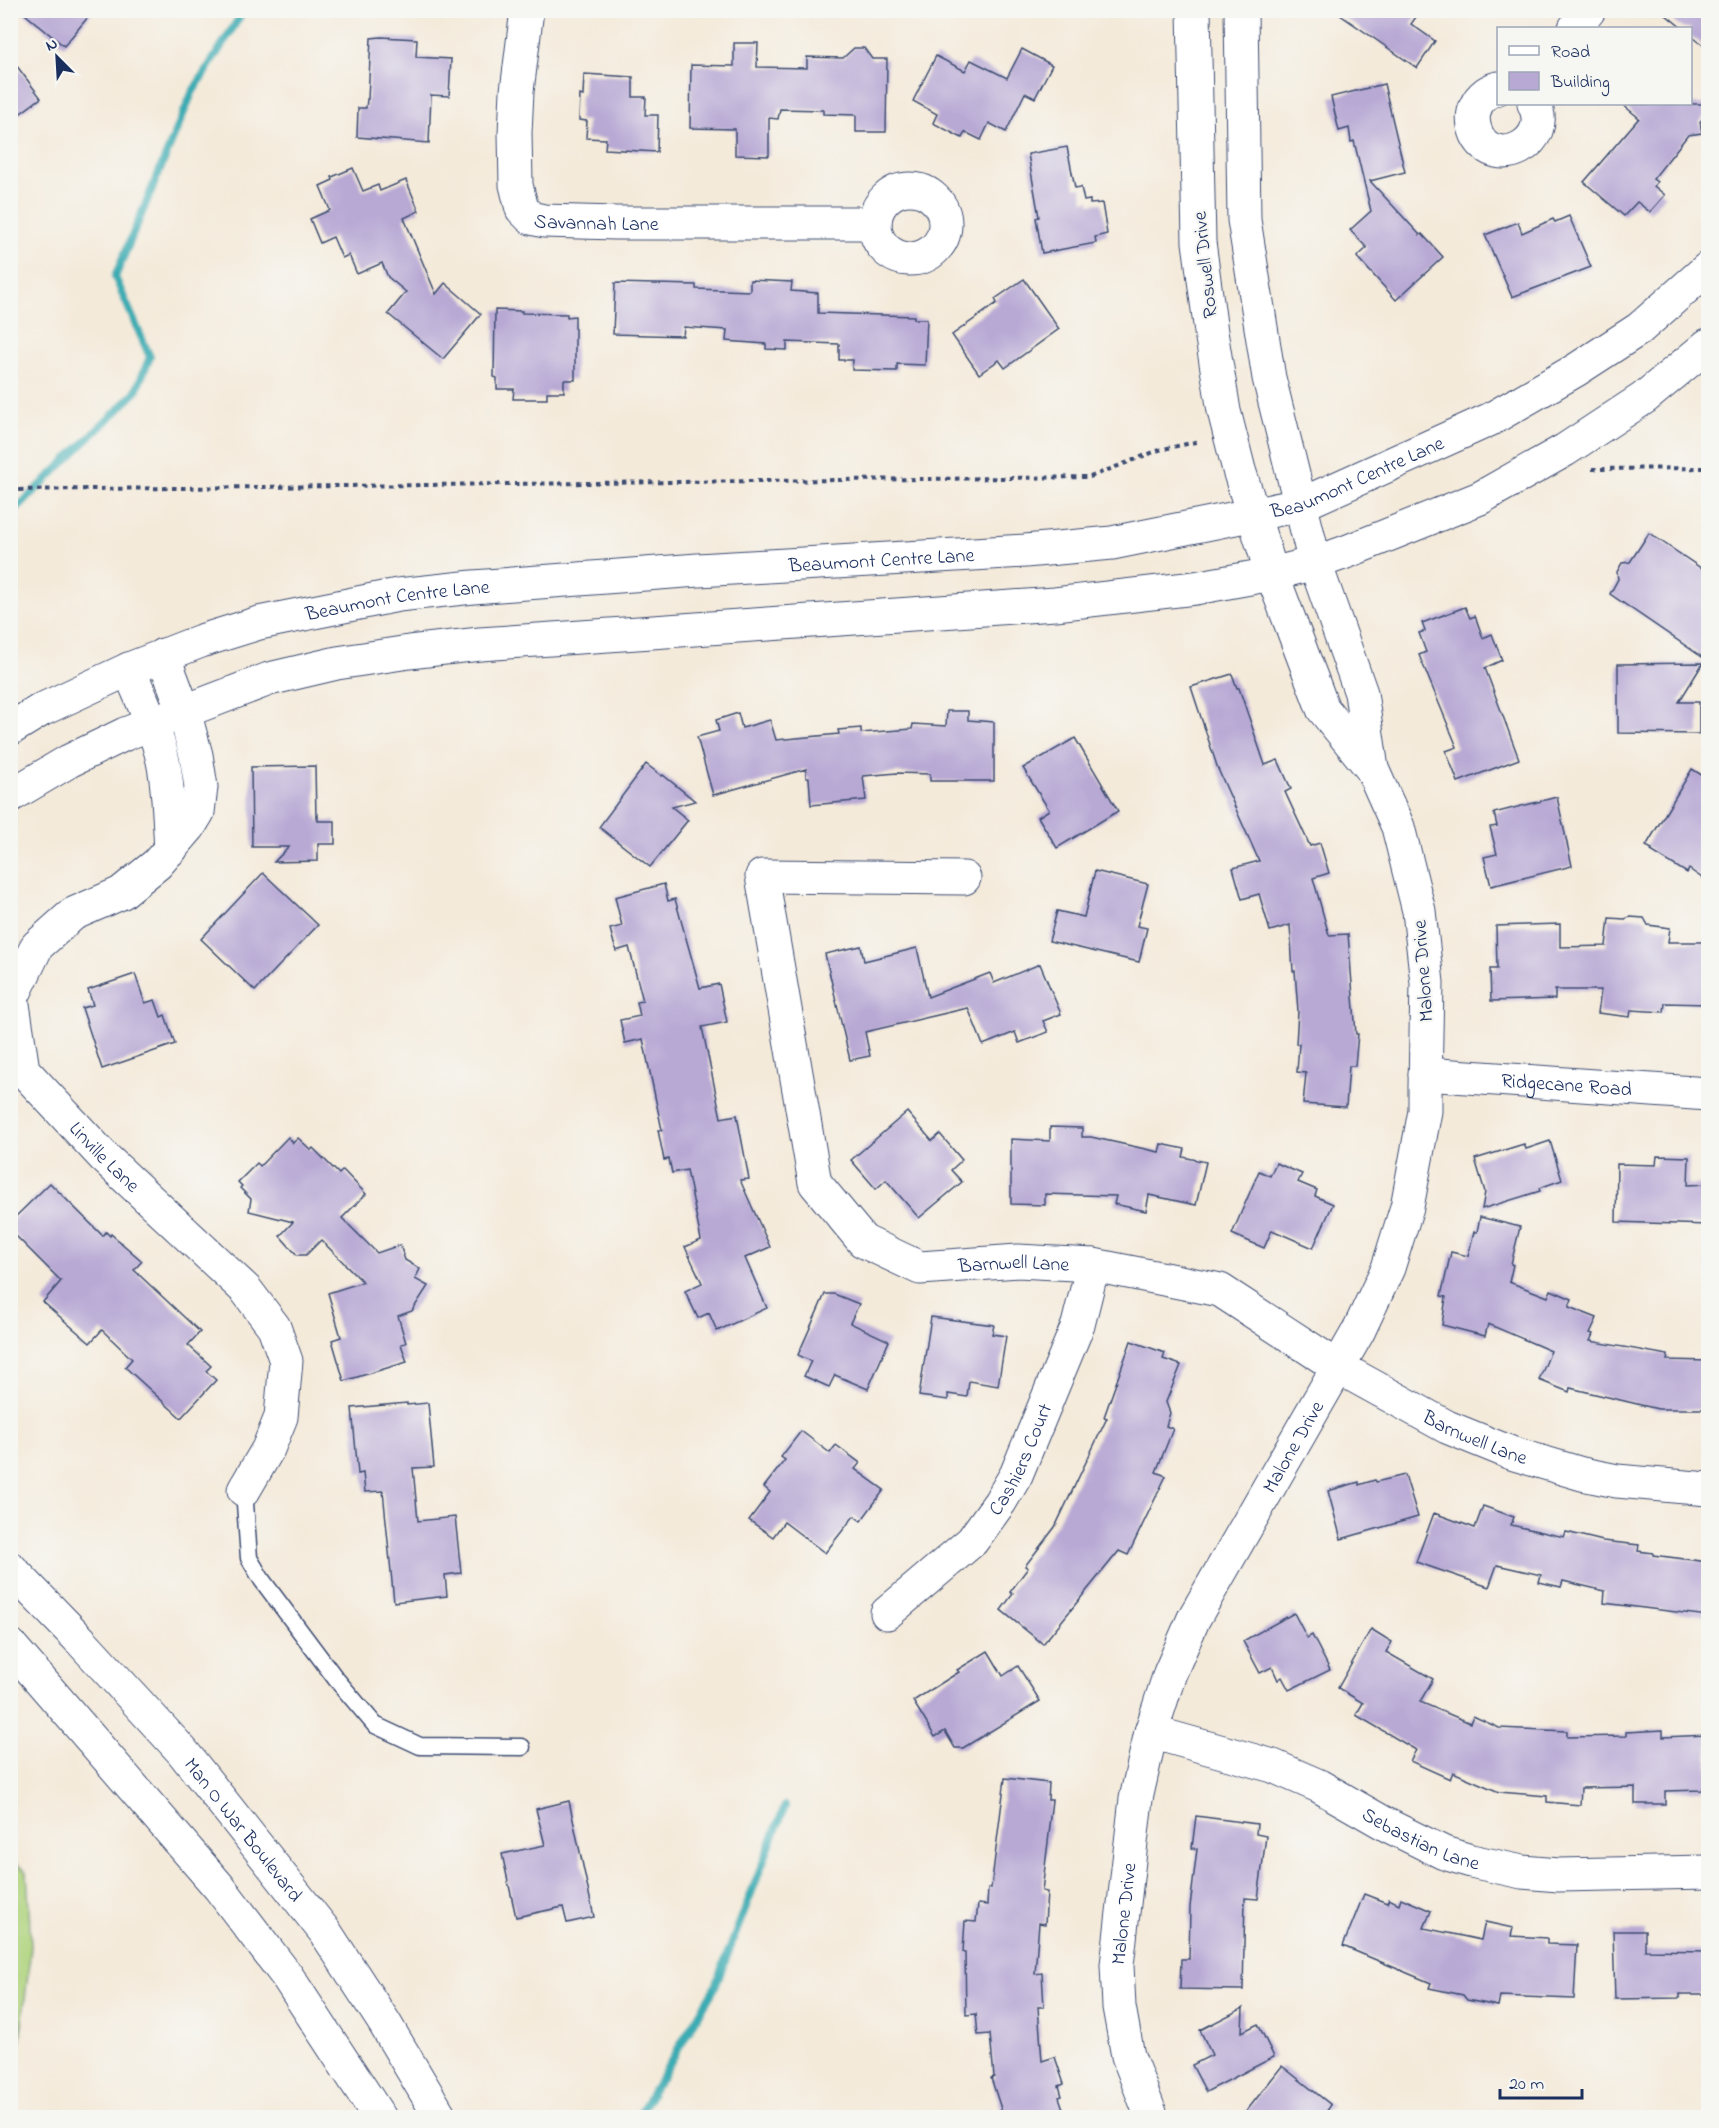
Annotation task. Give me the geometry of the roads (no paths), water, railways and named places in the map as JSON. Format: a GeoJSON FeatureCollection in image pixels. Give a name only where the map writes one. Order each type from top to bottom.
{"type":"FeatureCollection","features":[{"type":"Feature","properties":{"kind":"street","name":"Savannah Lane"},"geometry":{"type":"LineString","coordinates":[[527,10],[517,91],[516,185],[522,209],[531,218],[544,221],[616,224],[874,223]]}},
{"type":"Feature","properties":{"kind":"street","name":"Roswell Drive"},"geometry":{"type":"LineString","coordinates":[[1194,10],[1199,242],[1224,411],[1239,470],[1254,514]]}},
{"type":"Feature","properties":{"kind":"street"},"geometry":{"type":"LineString","coordinates":[[1241,10],[1244,220],[1269,378],[1300,505]]}},
{"type":"Feature","properties":{"kind":"street"},"geometry":{"type":"LineString","coordinates":[[1576,27],[1589,10]]}},
{"type":"Feature","properties":{"kind":"street"},"geometry":{"type":"LineString","coordinates":[[1497,88],[1482,96],[1475,106],[1473,117],[1474,128],[1479,138],[1487,146],[1507,152],[1517,149],[1533,137],[1538,118],[1534,105]]}},
{"type":"Feature","properties":{"kind":"street","name":"Beaumont Centre Lane"},"geometry":{"type":"LineString","coordinates":[[10,729],[41,710],[163,655],[259,623],[398,595],[686,571],[1025,551],[1112,543],[1300,505],[1491,419],[1576,370],[1639,329],[1708,268]]}},
{"type":"Feature","properties":{"kind":"street"},"geometry":{"type":"LineString","coordinates":[[10,796],[69,761],[151,723],[269,679],[337,663],[480,644],[1055,604],[1195,588],[1272,574],[1315,563],[1480,498],[1565,450],[1644,398],[1708,345]]}},
{"type":"Feature","properties":{"kind":"street","name":"Malone Drive"},"geometry":{"type":"LineString","coordinates":[[1300,505],[1315,563],[1361,693],[1372,769]]}},
{"type":"Feature","properties":{"kind":"street","name":"Malone Drive"},"geometry":{"type":"LineString","coordinates":[[1152,2118],[1128,2056],[1119,2007],[1117,1965],[1136,1799],[1150,1732],[1170,1673],[1194,1618],[1358,1332],[1388,1268],[1407,1207],[1425,1111],[1427,982],[1419,911],[1398,827],[1372,769],[1323,710],[1272,574],[1254,514]]}},
{"type":"Feature","properties":{"kind":"street","name":"Linville Lane"},"geometry":{"type":"LineString","coordinates":[[163,655],[184,711],[196,755],[201,787],[198,812],[189,827],[157,864],[121,893],[73,914],[37,946],[12,998],[23,1070],[104,1156],[246,1290],[274,1327],[286,1360],[281,1417],[268,1449],[244,1490]]}},
{"type":"Feature","properties":{"kind":"street"},"geometry":{"type":"LineString","coordinates":[[129,669],[151,723],[162,758],[167,783],[171,849]]}},
{"type":"Feature","properties":{"kind":"street","name":"Barnwell Lane"},"geometry":{"type":"LineString","coordinates":[[964,878],[762,876],[815,1183],[863,1241],[920,1268],[1018,1261],[1093,1265],[1220,1290],[1338,1367],[1447,1427],[1533,1461],[1582,1474],[1617,1481],[1708,1489]]}},
{"type":"Feature","properties":{"kind":"street","name":"Ridgecane Road"},"geometry":{"type":"LineString","coordinates":[[1425,1074],[1708,1094]]}},
{"type":"Feature","properties":{"kind":"street","name":"Cashiers Court"},"geometry":{"type":"LineString","coordinates":[[887,1613],[972,1541],[1016,1475],[1078,1325],[1093,1265]]}},
{"type":"Feature","properties":{"kind":"street","name":"Man O War Boulevard"},"geometry":{"type":"LineString","coordinates":[[10,1568],[182,1751],[319,1924],[384,2022],[441,2118]]}},
{"type":"Feature","properties":{"kind":"street"},"geometry":{"type":"LineString","coordinates":[[10,1645],[219,1887],[287,1976],[380,2118]]}},
{"type":"Feature","properties":{"kind":"street","name":"Sebastian Lane"},"geometry":{"type":"LineString","coordinates":[[1150,1732],[1273,1766],[1319,1786],[1389,1826],[1444,1853],[1471,1861],[1522,1872],[1559,1875],[1708,1872]]}},
{"type":"Feature","properties":{"kind":"lane"},"geometry":{"type":"LineString","coordinates":[[244,1490],[249,1558],[262,1580],[336,1679],[375,1725],[420,1746],[522,1747]]}},
{"type":"Feature","properties":{"kind":"waterway"},"geometry":{"type":"LineString","coordinates":[[10,515],[135,393],[150,357],[115,277],[192,93],[244,10]]}},
{"type":"Feature","properties":{"kind":"waterway"},"geometry":{"type":"LineString","coordinates":[[637,2118],[714,1989],[785,1806]]}}]}
